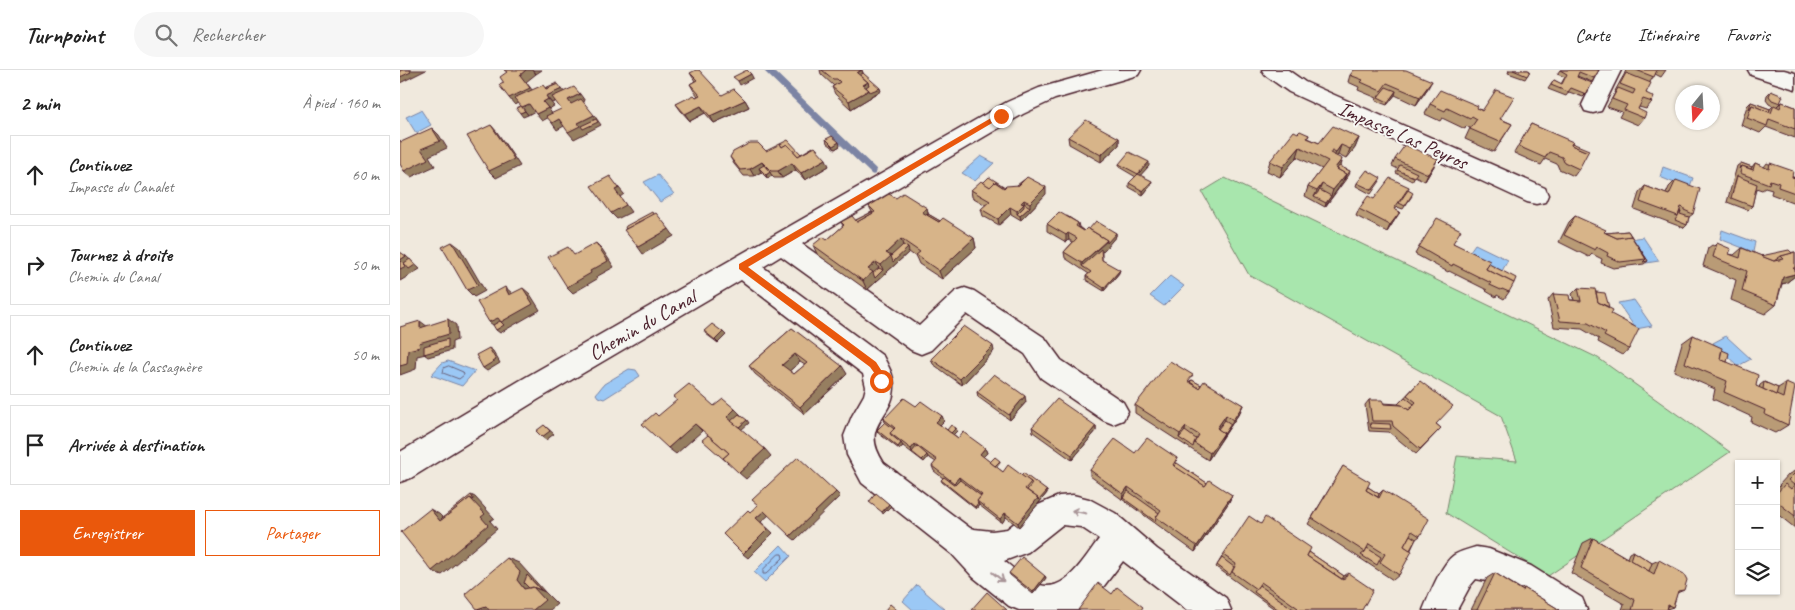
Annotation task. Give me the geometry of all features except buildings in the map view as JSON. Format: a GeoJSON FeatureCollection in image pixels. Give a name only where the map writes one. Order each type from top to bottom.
{"type":"FeatureCollection","features":[{"type":"Feature","properties":{"kind":"street","name":"Chemin du Canal"},"geometry":{"type":"LineString","coordinates":[[400,468],[994,120],[1031,101],[1077,84],[1130,70]]}},
{"type":"Feature","properties":{"kind":"street","name":"Impasse Las Peyros"},"geometry":{"type":"LineString","coordinates":[[1273,70],[1298,87],[1536,195]]}},
{"type":"Feature","properties":{"kind":"street"},"geometry":{"type":"LineString","coordinates":[[1593,105],[1610,70]]}},
{"type":"Feature","properties":{"kind":"street"},"geometry":{"type":"LineString","coordinates":[[1759,70],[1795,81]]}},
{"type":"Feature","properties":{"kind":"street"},"geometry":{"type":"LineString","coordinates":[[782,243],[921,342],[964,299],[1035,346],[1051,369],[1113,411]]}},
{"type":"Feature","properties":{"kind":"street"},"geometry":{"type":"LineString","coordinates":[[742,266],[873,364],[879,373],[881,389],[862,426],[859,447],[873,473],[963,543],[984,566],[1021,594],[1034,600],[1049,602],[1061,600],[1082,587],[1120,538]]}},
{"type":"Feature","properties":{"kind":"street"},"geometry":{"type":"LineString","coordinates":[[963,543],[982,547],[1005,546],[1021,538],[1043,519],[1064,510],[1088,513],[1214,610]]}},
{"type":"Feature","properties":{"kind":"street"},"geometry":{"type":"LineString","coordinates":[[1440,610],[1459,573],[1465,566],[1474,563],[1505,570],[1570,610]]}},
{"type":"Feature","properties":{"kind":"green space"},"geometry":{"type":"Polygon","coordinates":[[[1225,178],[1598,358],[1730,452],[1548,576],[1446,513],[1457,456],[1517,461],[1501,416],[1249,275],[1202,192],[1225,178]]]}},
{"type":"Feature","properties":{"kind":"water"},"geometry":{"type":"Polygon","coordinates":[[[421,110],[431,125],[416,133],[406,117],[421,110]]]}},
{"type":"Feature","properties":{"kind":"water"},"geometry":{"type":"Polygon","coordinates":[[[981,156],[994,163],[975,181],[962,173],[981,156]]]}},
{"type":"Feature","properties":{"kind":"water"},"geometry":{"type":"Polygon","coordinates":[[[1663,167],[1693,178],[1689,189],[1660,177],[1663,167]]]}},
{"type":"Feature","properties":{"kind":"water"},"geometry":{"type":"Polygon","coordinates":[[[658,175],[674,194],[660,202],[644,182],[658,175]]]}},
{"type":"Feature","properties":{"kind":"water"},"geometry":{"type":"Polygon","coordinates":[[[1722,230],[1755,242],[1753,252],[1720,239],[1722,230]]]}},
{"type":"Feature","properties":{"kind":"water"},"geometry":{"type":"Polygon","coordinates":[[[1643,237],[1659,261],[1646,263],[1631,239],[1643,237]]]}},
{"type":"Feature","properties":{"kind":"water"},"geometry":{"type":"Polygon","coordinates":[[[1475,244],[1508,260],[1502,271],[1468,254],[1475,244]]]}},
{"type":"Feature","properties":{"kind":"water"},"geometry":{"type":"Polygon","coordinates":[[[1170,276],[1184,286],[1164,306],[1150,296],[1170,276]]]}},
{"type":"Feature","properties":{"kind":"water"},"geometry":{"type":"Polygon","coordinates":[[[1634,300],[1652,326],[1636,329],[1618,303],[1634,300]]]}},
{"type":"Feature","properties":{"kind":"water"},"geometry":{"type":"Polygon","coordinates":[[[1726,336],[1751,359],[1738,366],[1713,343],[1726,336]]]}},
{"type":"Feature","properties":{"kind":"water"},"geometry":{"type":"Polygon","coordinates":[[[448,361],[475,371],[462,386],[431,375],[442,363],[448,361]]]}},
{"type":"Feature","properties":{"kind":"water"},"geometry":{"type":"Polygon","coordinates":[[[629,369],[636,370],[640,376],[604,399],[598,397],[596,394],[604,384],[629,369]]]}},
{"type":"Feature","properties":{"kind":"water"},"geometry":{"type":"Polygon","coordinates":[[[781,545],[791,556],[765,582],[754,572],[781,545]]]}},
{"type":"Feature","properties":{"kind":"water"},"geometry":{"type":"Polygon","coordinates":[[[917,585],[945,609],[913,610],[903,601],[917,585]]]}},
{"type":"Feature","properties":{"kind":"waterway"},"geometry":{"type":"LineString","coordinates":[[768,70],[873,171]]}},
{"type":"Feature","properties":{"kind":"route"},"geometry":{"type":"LineString","coordinates":[[881,381],[879,373],[873,364],[742,266],[1001,116]]}}]}
